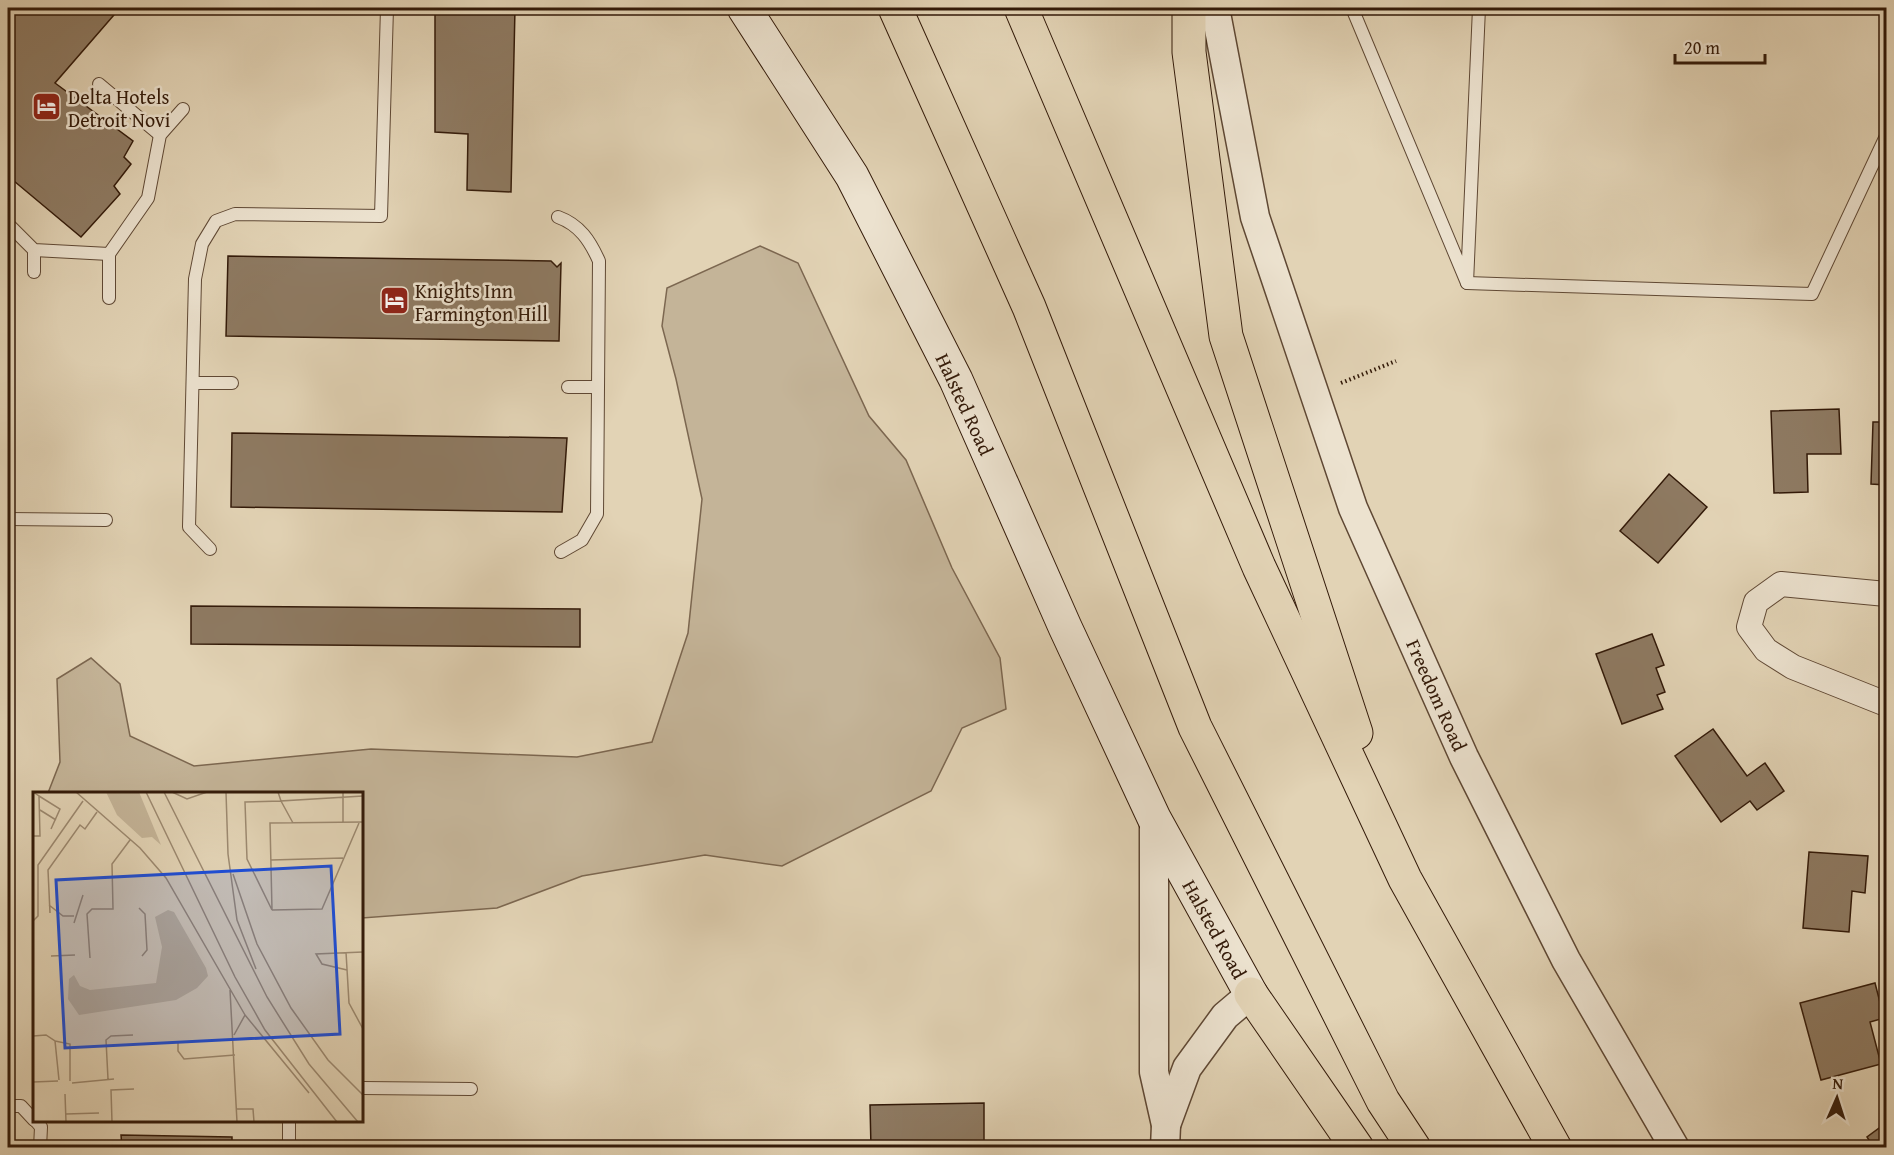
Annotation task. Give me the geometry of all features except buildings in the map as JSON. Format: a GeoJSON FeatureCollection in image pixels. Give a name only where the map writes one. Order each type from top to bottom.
{"type":"FeatureCollection","features":[{"type":"Feature","properties":{"kind":"highway"},"geometry":{"type":"LineString","coordinates":[[895,8],[1029,307],[1195,728],[1383,1101],[1414,1148]]}},
{"type":"Feature","properties":{"kind":"highway"},"geometry":{"type":"LineString","coordinates":[[1021,8],[1259,567],[1405,879],[1555,1148]]}},
{"type":"Feature","properties":{"kind":"highway"},"geometry":{"type":"LineString","coordinates":[[1189,8],[1189,52],[1226,336],[1405,879]]}},
{"type":"Feature","properties":{"kind":"highway"},"geometry":{"type":"LineString","coordinates":[[1251,994],[1358,1148]]}},
{"type":"Feature","properties":{"kind":"main road","name":"Halsted Road"},"geometry":{"type":"LineString","coordinates":[[744,8],[852,176],[956,380],[1065,627],[1154,818],[1251,994]]}},
{"type":"Feature","properties":{"kind":"street","name":"Freedom Road"},"geometry":{"type":"LineString","coordinates":[[1215,8],[1255,217],[1353,508],[1464,757],[1566,960],[1675,1148]]}},
{"type":"Feature","properties":{"kind":"street"},"geometry":{"type":"LineString","coordinates":[[1887,594],[1781,584],[1756,602],[1749,627],[1766,650],[1792,667],[1887,704]]}},
{"type":"Feature","properties":{"kind":"street","name":"Halsted Road"},"geometry":{"type":"LineString","coordinates":[[1154,818],[1154,1072],[1166,1136]]}},
{"type":"Feature","properties":{"kind":"street","name":"Halsted Road"},"geometry":{"type":"LineString","coordinates":[[1166,1136],[1187,1068],[1225,1016],[1251,994]]}},
{"type":"Feature","properties":{"kind":"lane"},"geometry":{"type":"LineString","coordinates":[[210,549],[189,527],[195,279],[202,244],[216,221],[235,214],[381,216],[387,8]]}},
{"type":"Feature","properties":{"kind":"lane"},"geometry":{"type":"LineString","coordinates":[[1352,8],[1467,284]]}},
{"type":"Feature","properties":{"kind":"lane"},"geometry":{"type":"LineString","coordinates":[[1467,284],[1479,8]]}},
{"type":"Feature","properties":{"kind":"lane"},"geometry":{"type":"LineString","coordinates":[[99,84],[160,135]]}},
{"type":"Feature","properties":{"kind":"lane"},"geometry":{"type":"LineString","coordinates":[[109,298],[109,254],[148,198],[160,135],[183,109]]}},
{"type":"Feature","properties":{"kind":"lane"},"geometry":{"type":"LineString","coordinates":[[1467,284],[1812,294],[1887,136]]}},
{"type":"Feature","properties":{"kind":"lane"},"geometry":{"type":"LineString","coordinates":[[558,217],[569,221],[588,237],[599,261],[597,514],[582,540],[561,552]]}},
{"type":"Feature","properties":{"kind":"lane"},"geometry":{"type":"LineString","coordinates":[[8,225],[34,250],[109,254]]}},
{"type":"Feature","properties":{"kind":"lane"},"geometry":{"type":"LineString","coordinates":[[34,250],[34,272]]}},
{"type":"Feature","properties":{"kind":"lane"},"geometry":{"type":"LineString","coordinates":[[193,383],[232,383]]}},
{"type":"Feature","properties":{"kind":"lane"},"geometry":{"type":"LineString","coordinates":[[568,387],[598,387]]}},
{"type":"Feature","properties":{"kind":"lane"},"geometry":{"type":"LineString","coordinates":[[8,519],[106,520]]}},
{"type":"Feature","properties":{"kind":"lane"},"geometry":{"type":"LineString","coordinates":[[363,1088],[471,1089]]}},
{"type":"Feature","properties":{"kind":"lane"},"geometry":{"type":"LineString","coordinates":[[8,1106],[21,1106],[33,1118]]}},
{"type":"Feature","properties":{"kind":"lane"},"geometry":{"type":"LineString","coordinates":[[37,1122],[41,1127],[40,1148]]}},
{"type":"Feature","properties":{"kind":"lane"},"geometry":{"type":"LineString","coordinates":[[289,1122],[289,1148]]}},
{"type":"Feature","properties":{"kind":"path"},"geometry":{"type":"LineString","coordinates":[[1315,393],[1396,361]]}},
{"type":"Feature","properties":{"kind":"shaded area"},"geometry":{"type":"Polygon","coordinates":[[[760,246],[798,263],[869,416],[906,460],[952,568],[1000,658],[1006,709],[962,728],[931,791],[782,866],[705,855],[582,876],[497,908],[363,918],[363,792],[48,792],[60,762],[57,679],[91,658],[120,684],[130,736],[194,766],[371,749],[577,757],[652,742],[688,633],[702,499],[662,326],[667,288],[760,246]]]}},
{"type":"Feature","properties":{"kind":"place","name":"Delta Hotels Detroit Novi"},"geometry":{"type":"Point","coordinates":[47,107]}},
{"type":"Feature","properties":{"kind":"place","name":"Knights Inn Farmington Hill"},"geometry":{"type":"Point","coordinates":[394,301]}}]}
